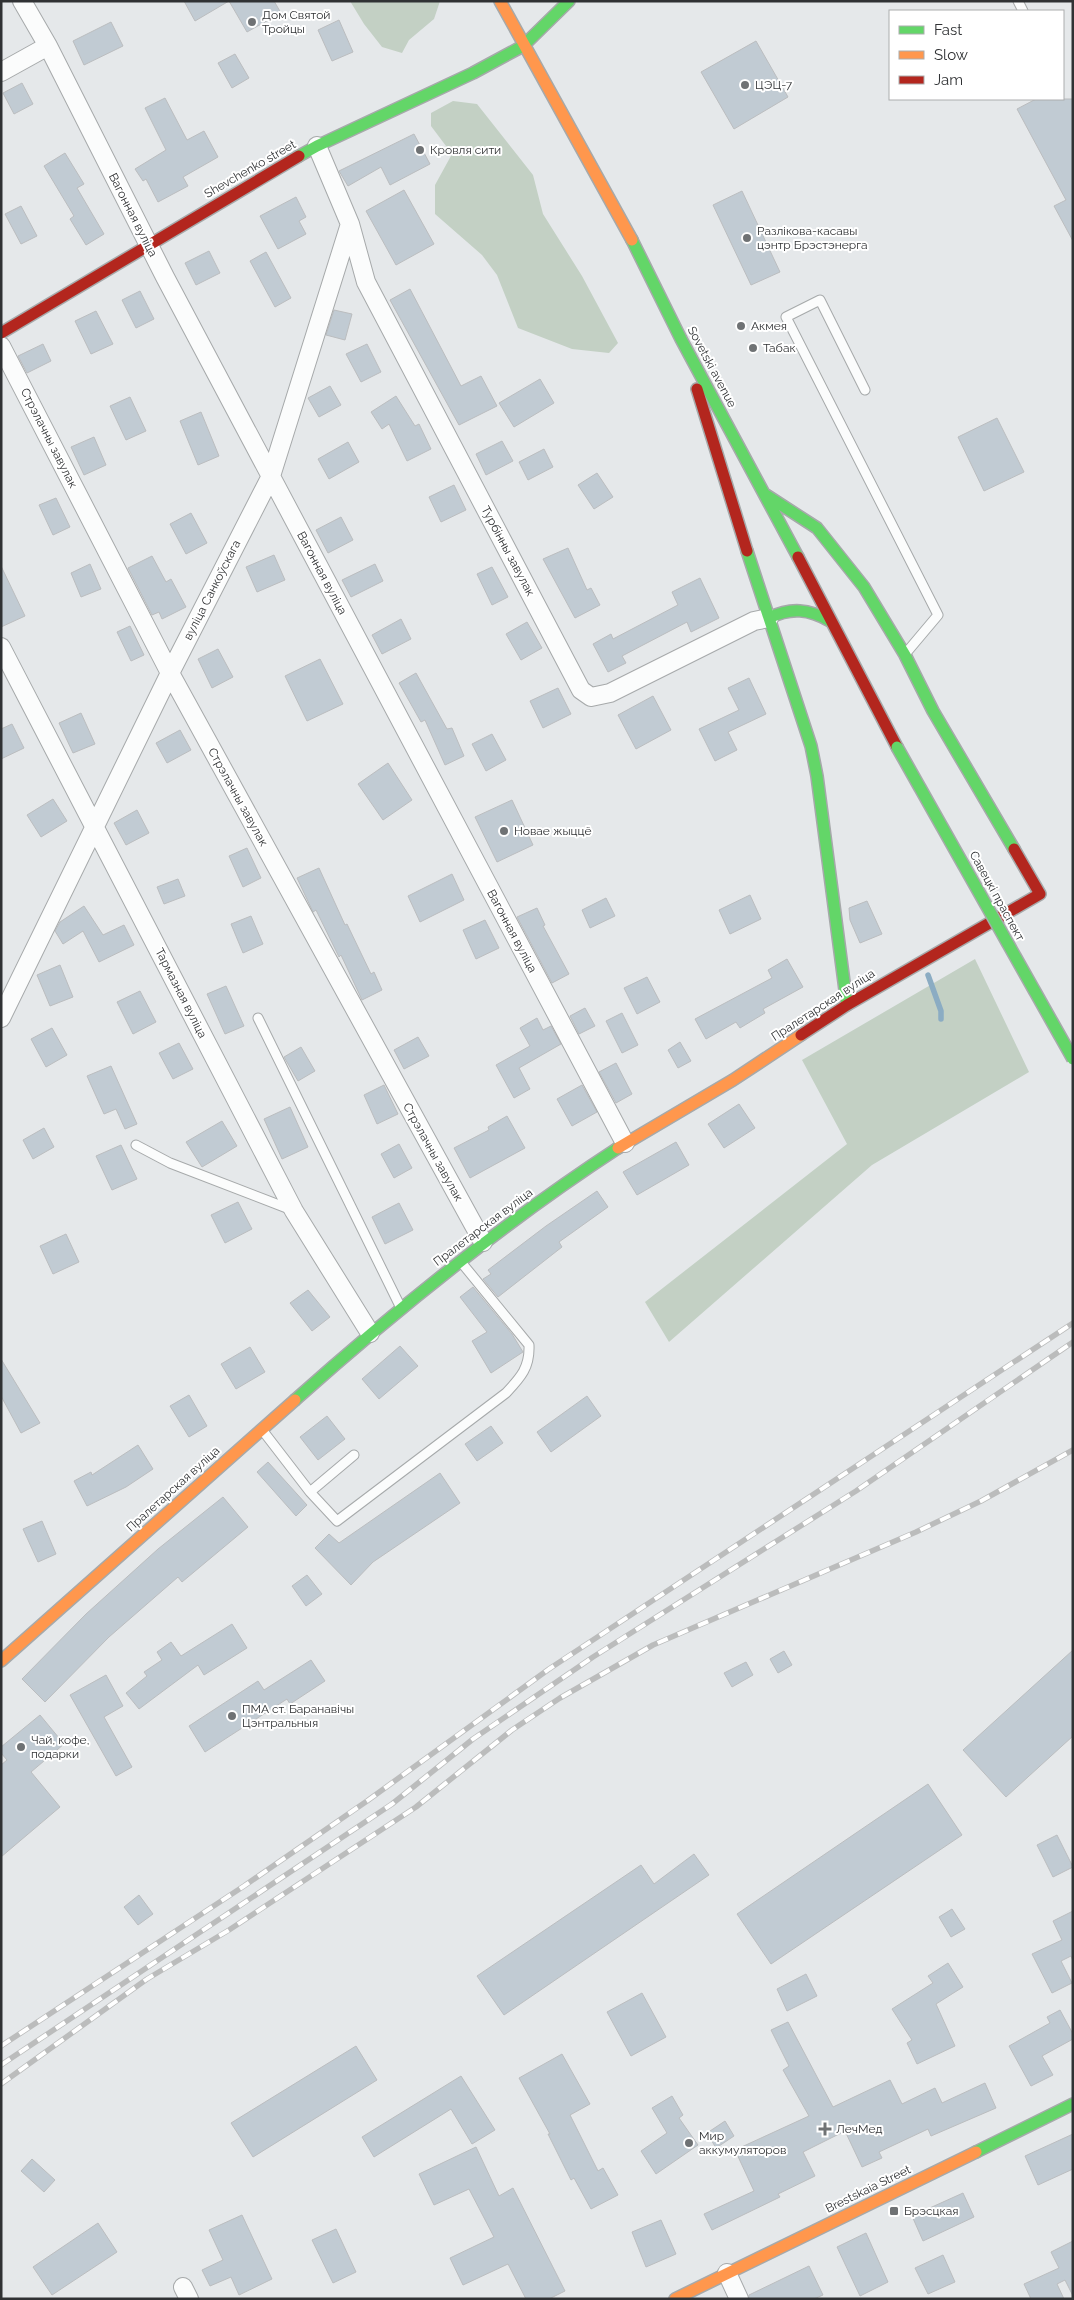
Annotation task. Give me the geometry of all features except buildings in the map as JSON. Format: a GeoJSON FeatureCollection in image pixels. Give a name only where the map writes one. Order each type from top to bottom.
{"type":"FeatureCollection","features":[{"type":"Feature","properties":{"kind":"main road","name":"Sovetski avenue"},"geometry":{"type":"LineString","coordinates":[[500,1],[523,46],[633,241],[682,339],[766,495],[897,747]]}},
{"type":"Feature","properties":{"kind":"main road","name":"Shevchenko street"},"geometry":{"type":"LineString","coordinates":[[1,333],[317,146],[473,72],[523,46],[569,1]]}},
{"type":"Feature","properties":{"kind":"main road"},"geometry":{"type":"LineString","coordinates":[[682,339],[724,481],[811,746],[817,776],[847,1005]]}},
{"type":"Feature","properties":{"kind":"main road"},"geometry":{"type":"LineString","coordinates":[[766,495],[817,528],[864,587],[904,655]]}},
{"type":"Feature","properties":{"kind":"main road"},"geometry":{"type":"LineString","coordinates":[[769,618],[778,613],[800,609],[814,612],[830,621]]}},
{"type":"Feature","properties":{"kind":"main road","name":"Пралетарская вуліца"},"geometry":{"type":"LineString","coordinates":[[1,1661],[370,1333],[483,1242],[564,1183],[625,1143],[733,1080],[847,1005],[1040,894],[933,711],[904,655]]}},
{"type":"Feature","properties":{"kind":"main road","name":"Савецкі праспект"},"geometry":{"type":"LineString","coordinates":[[897,747],[1073,1059]]}},
{"type":"Feature","properties":{"kind":"main road","name":"Brestskaia Street"},"geometry":{"type":"LineString","coordinates":[[675,2299],[1073,2104]]}},
{"type":"Feature","properties":{"kind":"street","name":"Вагонная вуліца"},"geometry":{"type":"LineString","coordinates":[[22,1],[48,46],[148,245],[625,1143]]}},
{"type":"Feature","properties":{"kind":"street"},"geometry":{"type":"LineString","coordinates":[[1,72],[48,46]]}},
{"type":"Feature","properties":{"kind":"street"},"geometry":{"type":"LineString","coordinates":[[317,146],[350,224]]}},
{"type":"Feature","properties":{"kind":"street","name":"вуліца Санкоўскага"},"geometry":{"type":"LineString","coordinates":[[1,1018],[170,673],[271,476],[350,224]]}},
{"type":"Feature","properties":{"kind":"street","name":"Турбінны завулак"},"geometry":{"type":"LineString","coordinates":[[350,224],[366,282],[581,690],[591,697],[610,693],[754,621],[769,618]]}},
{"type":"Feature","properties":{"kind":"street","name":"Стрэлачны завулак"},"geometry":{"type":"LineString","coordinates":[[1,346],[170,673],[483,1242]]}},
{"type":"Feature","properties":{"kind":"street","name":"Тармазная вуліца"},"geometry":{"type":"LineString","coordinates":[[1,647],[294,1211],[370,1333]]}},
{"type":"Feature","properties":{"kind":"street"},"geometry":{"type":"LineString","coordinates":[[728,2273],[739,2299]]}},
{"type":"Feature","properties":{"kind":"lane"},"geometry":{"type":"LineString","coordinates":[[865,390],[820,300],[786,317],[938,615],[904,655]]}},
{"type":"Feature","properties":{"kind":"lane"},"geometry":{"type":"LineString","coordinates":[[258,1018],[401,1308]]}},
{"type":"Feature","properties":{"kind":"lane"},"geometry":{"type":"LineString","coordinates":[[136,1145],[170,1163],[294,1211]]}},
{"type":"Feature","properties":{"kind":"lane"},"geometry":{"type":"LineString","coordinates":[[261,1429],[310,1492],[337,1522],[506,1393],[525,1372],[530,1356],[529,1346],[460,1261]]}},
{"type":"Feature","properties":{"kind":"lane"},"geometry":{"type":"LineString","coordinates":[[310,1492],[354,1455]]}},
{"type":"Feature","properties":{"kind":"shaded area"},"geometry":{"type":"Polygon","coordinates":[[[350,1],[440,1],[434,19],[409,40],[402,53],[382,47],[364,24],[350,1]]]}},
{"type":"Feature","properties":{"kind":"shaded area"},"geometry":{"type":"Polygon","coordinates":[[[453,101],[477,104],[533,175],[543,214],[582,276],[618,343],[609,353],[572,349],[518,328],[497,275],[482,255],[435,214],[435,185],[452,154],[431,126],[431,113],[453,101]]]}},
{"type":"Feature","properties":{"kind":"shaded area"},"geometry":{"type":"Polygon","coordinates":[[[975,959],[1029,1072],[872,1165],[669,1342],[645,1302],[847,1144],[802,1060],[975,959]]]}},
{"type":"Feature","properties":{"kind":"waterway"},"geometry":{"type":"LineString","coordinates":[[928,975],[941,1011],[941,1019]]}},
{"type":"Feature","properties":{"kind":"railway"},"geometry":{"type":"LineString","coordinates":[[1,2046],[244,1886],[367,1801],[549,1669],[1073,1323]]}},
{"type":"Feature","properties":{"kind":"railway"},"geometry":{"type":"LineString","coordinates":[[1,2065],[392,1804],[473,1739],[593,1657],[856,1491],[1073,1342]]}},
{"type":"Feature","properties":{"kind":"railway"},"geometry":{"type":"LineString","coordinates":[[1,2084],[147,1979],[229,1930],[416,1807],[512,1730],[560,1698],[653,1645],[916,1532],[981,1501],[1073,1450]]}},
{"type":"Feature","properties":{"kind":"traffic: fast"},"geometry":{"type":"LineString","coordinates":[[299,156],[473,73],[523,46],[569,1]]}},
{"type":"Feature","properties":{"kind":"traffic: fast"},"geometry":{"type":"LineString","coordinates":[[632,240],[681,339],[798,557]]}},
{"type":"Feature","properties":{"kind":"traffic: fast"},"geometry":{"type":"LineString","coordinates":[[766,495],[817,528],[864,587],[905,655],[933,711],[1014,849]]}},
{"type":"Feature","properties":{"kind":"traffic: fast"},"geometry":{"type":"LineString","coordinates":[[747,551],[811,746],[817,776],[847,1005]]}},
{"type":"Feature","properties":{"kind":"traffic: fast"},"geometry":{"type":"LineString","coordinates":[[769,618],[785,612],[800,611],[815,614],[830,621]]}},
{"type":"Feature","properties":{"kind":"traffic: fast"},"geometry":{"type":"LineString","coordinates":[[897,747],[1073,1059]]}},
{"type":"Feature","properties":{"kind":"traffic: fast"},"geometry":{"type":"LineString","coordinates":[[295,1400],[372,1333],[452,1268],[533,1206],[618,1148]]}},
{"type":"Feature","properties":{"kind":"traffic: fast"},"geometry":{"type":"LineString","coordinates":[[976,2152],[1073,2104]]}},
{"type":"Feature","properties":{"kind":"traffic: slow"},"geometry":{"type":"LineString","coordinates":[[500,1],[632,240]]}},
{"type":"Feature","properties":{"kind":"traffic: slow"},"geometry":{"type":"LineString","coordinates":[[618,1148],[733,1080],[801,1035]]}},
{"type":"Feature","properties":{"kind":"traffic: slow"},"geometry":{"type":"LineString","coordinates":[[1,1661],[295,1400]]}},
{"type":"Feature","properties":{"kind":"traffic: slow"},"geometry":{"type":"LineString","coordinates":[[675,2299],[976,2152]]}},
{"type":"Feature","properties":{"kind":"traffic: jam"},"geometry":{"type":"LineString","coordinates":[[1,333],[299,156]]}},
{"type":"Feature","properties":{"kind":"traffic: jam"},"geometry":{"type":"LineString","coordinates":[[697,389],[747,551]]}},
{"type":"Feature","properties":{"kind":"traffic: jam"},"geometry":{"type":"LineString","coordinates":[[798,557],[897,747]]}},
{"type":"Feature","properties":{"kind":"traffic: jam"},"geometry":{"type":"LineString","coordinates":[[801,1035],[847,1005],[1040,894],[1014,849]]}},
{"type":"Feature","properties":{"kind":"place","name":"Дом Святой Тройцы"},"geometry":{"type":"Point","coordinates":[252,22]}},
{"type":"Feature","properties":{"kind":"place","name":"ЦЭЦ-7"},"geometry":{"type":"Point","coordinates":[745,85]}},
{"type":"Feature","properties":{"kind":"place","name":"Кровля сити"},"geometry":{"type":"Point","coordinates":[420,150]}},
{"type":"Feature","properties":{"kind":"place","name":"Разлікова-касавы цэнтр Брэстэнерга"},"geometry":{"type":"Point","coordinates":[747,238]}},
{"type":"Feature","properties":{"kind":"place","name":"Акмея"},"geometry":{"type":"Point","coordinates":[741,326]}},
{"type":"Feature","properties":{"kind":"place","name":"Табак"},"geometry":{"type":"Point","coordinates":[753,348]}},
{"type":"Feature","properties":{"kind":"place","name":"Новае жыццё"},"geometry":{"type":"Point","coordinates":[504,831]}},
{"type":"Feature","properties":{"kind":"place","name":"ПМА ст. Баранавічы Цэнтральныя"},"geometry":{"type":"Point","coordinates":[232,1716]}},
{"type":"Feature","properties":{"kind":"place","name":"Чай, кофе, подарки"},"geometry":{"type":"Point","coordinates":[21,1747]}},
{"type":"Feature","properties":{"kind":"place","name":"ЛечМед"},"geometry":{"type":"Point","coordinates":[825,2129]}},
{"type":"Feature","properties":{"kind":"place","name":"Мир аккумуляторов"},"geometry":{"type":"Point","coordinates":[689,2143]}},
{"type":"Feature","properties":{"kind":"place","name":"Брэсцкая"},"geometry":{"type":"Point","coordinates":[894,2211]}}]}
